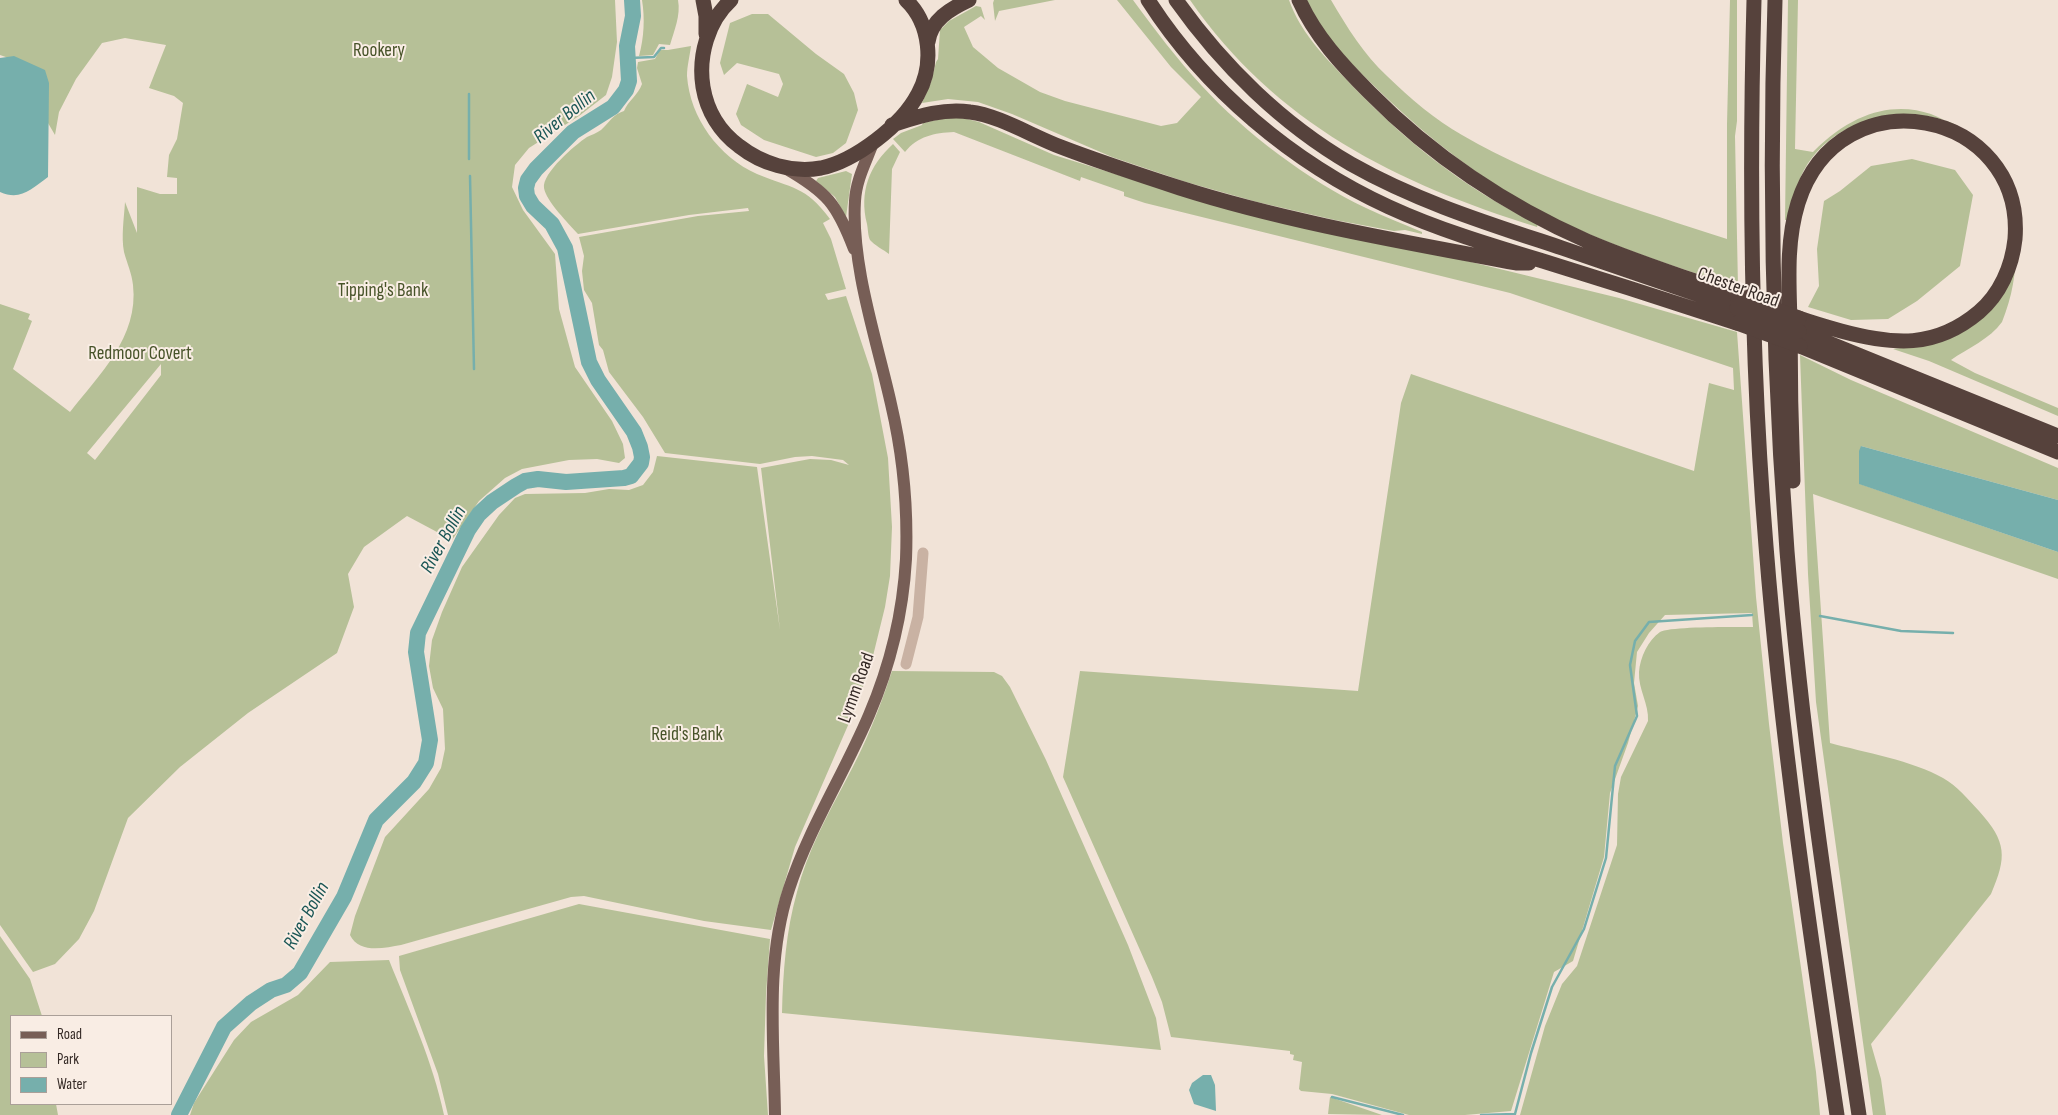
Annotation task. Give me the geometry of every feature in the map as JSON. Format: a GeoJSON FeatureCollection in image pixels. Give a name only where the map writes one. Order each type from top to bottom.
{"type":"FeatureCollection","features":[{"type":"Feature","properties":{"kind":"highway"},"geometry":{"type":"LineString","coordinates":[[703,0],[707,24],[702,60],[704,92],[708,104],[721,128],[729,139],[751,155],[782,167],[809,169],[830,166],[850,157],[873,143],[892,125],[918,96],[927,69],[929,34],[934,24],[949,10],[969,0]]}},
{"type":"Feature","properties":{"kind":"highway"},"geometry":{"type":"LineString","coordinates":[[705,46],[713,23],[730,0]]}},
{"type":"Feature","properties":{"kind":"highway"},"geometry":{"type":"LineString","coordinates":[[906,0],[922,23],[928,46]]}},
{"type":"Feature","properties":{"kind":"highway","name":"Chester Road"},"geometry":{"type":"LineString","coordinates":[[1148,0],[1180,43],[1214,82],[1247,114],[1311,164],[1346,186],[1389,207],[1474,240],[1547,262],[1737,309]]}},
{"type":"Feature","properties":{"kind":"highway","name":"Chester Road"},"geometry":{"type":"LineString","coordinates":[[1176,0],[1198,31],[1229,67],[1287,120],[1350,163],[1401,189],[1472,218],[1803,330],[2058,436]]}},
{"type":"Feature","properties":{"kind":"highway"},"geometry":{"type":"LineString","coordinates":[[1300,0],[1315,31],[1354,78],[1403,124],[1459,168],[1522,210],[1737,309],[1803,330],[1902,342],[1914,341],[1961,326],[1982,309],[1998,290],[2013,255],[2015,232],[2013,205],[1999,172],[1976,146],[1961,135],[1926,122],[1911,120],[1875,124],[1845,138],[1822,159],[1810,174],[1797,206],[1789,254],[1790,412],[1798,662]]}},
{"type":"Feature","properties":{"kind":"highway"},"geometry":{"type":"LineString","coordinates":[[1754,0],[1751,98],[1752,239],[1756,378],[1766,542],[1787,755],[1837,1115]]}},
{"type":"Feature","properties":{"kind":"highway"},"geometry":{"type":"LineString","coordinates":[[1775,0],[1772,164],[1776,345],[1787,552],[1798,662],[1827,890],[1859,1115]]}},
{"type":"Feature","properties":{"kind":"highway"},"geometry":{"type":"LineString","coordinates":[[892,125],[940,112],[971,112],[988,116],[1069,150],[1228,202],[1334,227],[1472,255],[1516,263],[1547,262]]}},
{"type":"Feature","properties":{"kind":"highway","name":"Chester Road"},"geometry":{"type":"LineString","coordinates":[[1803,330],[2058,452]]}},
{"type":"Feature","properties":{"kind":"main road","name":"Lymm Road"},"geometry":{"type":"LineString","coordinates":[[775,1115],[774,988],[779,934],[785,904],[812,833],[850,757],[879,692],[896,630],[902,595],[907,527],[902,466],[892,406],[859,263],[855,217],[856,193],[860,174],[873,143]]}},
{"type":"Feature","properties":{"kind":"main road","name":"Lymm Road"},"geometry":{"type":"LineString","coordinates":[[782,167],[816,187],[830,200],[841,217],[859,263]]}},
{"type":"Feature","properties":{"kind":"street"},"geometry":{"type":"LineString","coordinates":[[906,664],[918,617],[923,553]]}},
{"type":"Feature","properties":{"kind":"green space"},"geometry":{"type":"Polygon","coordinates":[[[0,0],[615,0],[617,42],[612,77],[606,95],[579,116],[529,148],[515,165],[512,187],[523,210],[555,254],[559,309],[575,367],[612,421],[623,444],[625,458],[619,463],[597,459],[569,460],[522,469],[505,478],[479,501],[452,540],[407,516],[364,547],[348,574],[354,607],[337,653],[248,713],[180,767],[128,818],[94,911],[79,939],[55,964],[33,972],[0,925],[0,304],[30,314],[28,319],[32,321],[13,369],[70,412],[115,354],[130,322],[133,304],[133,285],[123,246],[125,202],[137,233],[137,187],[160,194],[177,194],[177,178],[167,177],[169,155],[177,139],[183,103],[174,96],[149,88],[166,45],[125,38],[102,43],[76,79],[59,112],[55,135],[41,111],[26,64],[0,55],[0,0]],[[161,364],[87,453],[95,460],[161,375],[161,364]]]}},
{"type":"Feature","properties":{"kind":"green space"},"geometry":{"type":"Polygon","coordinates":[[[642,0],[678,0],[678,17],[670,45],[659,44],[653,55],[639,56],[644,28],[642,0]]]}},
{"type":"Feature","properties":{"kind":"green space"},"geometry":{"type":"Polygon","coordinates":[[[994,0],[1055,0],[999,11],[995,21],[994,0]]]}},
{"type":"Feature","properties":{"kind":"green space"},"geometry":{"type":"Polygon","coordinates":[[[1117,0],[1133,0],[1166,44],[1202,86],[1219,104],[1258,138],[1300,170],[1344,197],[1422,232],[1422,234],[1335,220],[1257,202],[1186,182],[1112,157],[1012,114],[978,102],[948,99],[922,103],[938,59],[940,30],[949,21],[976,6],[981,7],[985,20],[981,16],[964,27],[973,47],[998,68],[1040,92],[1065,101],[1161,126],[1177,123],[1201,97],[1171,67],[1117,0]]]}},
{"type":"Feature","properties":{"kind":"green space"},"geometry":{"type":"Polygon","coordinates":[[[1190,0],[1289,0],[1305,32],[1320,51],[1365,99],[1410,141],[1484,195],[1538,224],[1537,227],[1485,210],[1435,190],[1388,169],[1343,144],[1300,115],[1261,82],[1224,44],[1190,0]]]}},
{"type":"Feature","properties":{"kind":"green space"},"geometry":{"type":"Polygon","coordinates":[[[1307,0],[1331,0],[1356,40],[1379,68],[1423,108],[1442,123],[1462,135],[1525,167],[1591,194],[1727,239],[1730,0],[1737,0],[1737,121],[1735,136],[1738,287],[1653,259],[1597,237],[1543,212],[1497,186],[1439,144],[1369,81],[1325,34],[1307,0]]]}},
{"type":"Feature","properties":{"kind":"green space"},"geometry":{"type":"Polygon","coordinates":[[[1788,0],[1798,0],[1795,149],[1813,152],[1858,119],[1901,109],[1942,120],[1910,115],[1879,118],[1849,128],[1836,136],[1824,145],[1804,170],[1787,220],[1785,220],[1788,0]]]}},
{"type":"Feature","properties":{"kind":"green space"},"geometry":{"type":"Polygon","coordinates":[[[752,14],[768,14],[816,54],[844,74],[854,93],[858,110],[846,143],[833,153],[816,157],[764,140],[741,125],[736,114],[747,84],[778,97],[783,84],[779,74],[737,63],[724,75],[720,63],[730,23],[752,14]]]}},
{"type":"Feature","properties":{"kind":"green space","name":"Reid's Bank"},"geometry":{"type":"Polygon","coordinates":[[[691,46],[687,72],[689,92],[700,121],[719,147],[743,167],[805,194],[830,219],[823,223],[831,239],[846,289],[825,294],[828,300],[846,296],[872,374],[888,458],[892,527],[890,576],[885,607],[872,660],[856,707],[795,847],[771,930],[704,921],[584,896],[571,897],[401,945],[372,948],[359,945],[350,935],[355,916],[385,837],[429,789],[441,768],[445,749],[443,709],[433,688],[429,666],[432,640],[462,567],[499,515],[515,498],[525,494],[585,493],[609,489],[629,490],[643,485],[653,472],[657,456],[757,467],[780,630],[761,468],[810,459],[831,460],[849,465],[843,460],[812,456],[795,457],[760,464],[665,453],[643,417],[609,372],[603,350],[599,345],[592,303],[584,290],[582,271],[584,256],[579,237],[698,216],[749,211],[748,208],[689,215],[578,234],[549,199],[544,188],[545,182],[554,167],[575,146],[601,130],[617,114],[624,111],[642,84],[637,68],[638,62],[655,59],[660,50],[691,46]]]}},
{"type":"Feature","properties":{"kind":"green space"},"geometry":{"type":"Polygon","coordinates":[[[946,118],[963,118],[979,122],[1054,155],[1138,181],[1619,298],[1737,332],[1756,597],[1769,724],[1783,843],[1816,1072],[1820,1115],[1520,1115],[1545,1026],[1562,984],[1577,966],[1617,845],[1618,794],[1621,777],[1648,721],[1639,678],[1645,650],[1656,635],[1666,630],[1705,627],[1753,627],[1752,613],[1665,615],[1649,633],[1637,652],[1634,683],[1638,706],[1628,743],[1610,793],[1604,857],[1573,961],[1554,972],[1511,1111],[1465,1115],[1409,1115],[1332,1094],[1301,1091],[1299,1089],[1302,1062],[1293,1060],[1294,1055],[1290,1054],[1290,1051],[1171,1037],[1162,1002],[1152,977],[1063,777],[1080,671],[1358,691],[1401,403],[1411,374],[1694,471],[1709,383],[1734,390],[1733,368],[1510,293],[1145,203],[1124,196],[1124,192],[1081,177],[1080,181],[954,132],[927,136],[915,142],[905,152],[893,139],[901,133],[923,123],[946,118]]]}},
{"type":"Feature","properties":{"kind":"green space"},"geometry":{"type":"Polygon","coordinates":[[[1942,120],[1958,126],[1972,141],[1942,120]]]}},
{"type":"Feature","properties":{"kind":"green space"},"geometry":{"type":"Polygon","coordinates":[[[1972,141],[1998,179],[2000,185],[1978,152],[1972,141]]]}},
{"type":"Feature","properties":{"kind":"green space"},"geometry":{"type":"Polygon","coordinates":[[[893,144],[900,152],[892,169],[889,254],[870,240],[864,201],[865,190],[872,171],[893,144]]]}},
{"type":"Feature","properties":{"kind":"green space"},"geometry":{"type":"Polygon","coordinates":[[[1912,159],[1955,170],[1973,195],[1960,266],[1917,301],[1888,319],[1851,320],[1808,307],[1819,286],[1817,249],[1824,201],[1840,191],[1871,166],[1912,159]]]}},
{"type":"Feature","properties":{"kind":"green space"},"geometry":{"type":"Polygon","coordinates":[[[846,171],[852,174],[846,217],[835,197],[816,181],[818,178],[846,171]]]}},
{"type":"Feature","properties":{"kind":"green space"},"geometry":{"type":"Polygon","coordinates":[[[2000,185],[2019,212],[2013,235],[2013,223],[2000,185]]]}},
{"type":"Feature","properties":{"kind":"green space"},"geometry":{"type":"Polygon","coordinates":[[[2013,235],[2015,272],[2002,322],[1985,338],[1951,360],[1975,373],[2058,408],[2058,416],[1929,361],[1893,349],[1930,344],[1997,301],[2013,235]]]}},
{"type":"Feature","properties":{"kind":"green space"},"geometry":{"type":"Polygon","coordinates":[[[1800,355],[1851,380],[2058,468],[2058,500],[1861,446],[1860,484],[2058,552],[2058,579],[1813,494],[1830,743],[1903,762],[1943,778],[1962,793],[1988,822],[1995,832],[2001,850],[2000,870],[1991,894],[1871,1044],[1881,1079],[1886,1115],[1873,1115],[1816,702],[1808,574],[1800,355]]]}},
{"type":"Feature","properties":{"kind":"green space"},"geometry":{"type":"Polygon","coordinates":[[[892,671],[994,672],[1002,676],[1010,687],[1046,760],[1128,945],[1156,1018],[1161,1050],[782,1013],[784,967],[788,937],[801,877],[818,834],[866,740],[892,671]]]}},
{"type":"Feature","properties":{"kind":"green space"},"geometry":{"type":"Polygon","coordinates":[[[579,904],[770,939],[764,1056],[768,1115],[448,1115],[438,1074],[400,970],[399,956],[579,904]]]}},
{"type":"Feature","properties":{"kind":"green space"},"geometry":{"type":"Polygon","coordinates":[[[0,936],[30,979],[42,1015],[10,1015],[10,1105],[56,1105],[58,1115],[0,1115],[0,936]]]}},
{"type":"Feature","properties":{"kind":"green space"},"geometry":{"type":"Polygon","coordinates":[[[389,960],[434,1075],[444,1115],[190,1115],[194,1103],[234,1040],[251,1022],[298,995],[330,962],[389,960]]]}},
{"type":"Feature","properties":{"kind":"green space"},"geometry":{"type":"Polygon","coordinates":[[[1330,1097],[1382,1115],[1328,1114],[1330,1097]]]}},
{"type":"Feature","properties":{"kind":"water"},"geometry":{"type":"Polygon","coordinates":[[[14,56],[45,70],[49,83],[48,177],[26,192],[14,195],[0,192],[0,58],[14,56]]]}},
{"type":"Feature","properties":{"kind":"water"},"geometry":{"type":"Polygon","coordinates":[[[1861,446],[2058,500],[2058,552],[1859,484],[1859,451],[1861,446]]]}},
{"type":"Feature","properties":{"kind":"water"},"geometry":{"type":"Polygon","coordinates":[[[1203,1075],[1211,1075],[1215,1085],[1216,1111],[1194,1104],[1189,1090],[1192,1083],[1203,1075]]]}},
{"type":"Feature","properties":{"kind":"waterway","name":"River Bollin"},"geometry":{"type":"LineString","coordinates":[[179,1115],[224,1027],[251,1003],[271,990],[286,985],[300,973],[344,897],[376,820],[414,782],[426,763],[430,740],[416,652],[418,633],[468,530],[479,514],[492,502],[525,481],[538,479],[566,482],[624,478],[631,476],[641,463],[640,447],[634,432],[598,380],[589,362],[565,248],[552,224],[533,206],[527,196],[526,188],[528,180],[536,169],[573,132],[613,107],[626,90],[629,81],[627,46],[633,16],[632,0]]}},
{"type":"Feature","properties":{"kind":"waterway"},"geometry":{"type":"LineString","coordinates":[[629,58],[654,57],[661,48],[664,48]]}},
{"type":"Feature","properties":{"kind":"waterway"},"geometry":{"type":"LineString","coordinates":[[469,94],[469,159]]}},
{"type":"Feature","properties":{"kind":"waterway"},"geometry":{"type":"LineString","coordinates":[[470,176],[474,369]]}},
{"type":"Feature","properties":{"kind":"waterway"},"geometry":{"type":"LineString","coordinates":[[1481,1115],[1515,1114],[1531,1053],[1552,987],[1584,929],[1606,858],[1615,766],[1637,716],[1630,665],[1635,641],[1649,622],[1752,615]]}},
{"type":"Feature","properties":{"kind":"waterway"},"geometry":{"type":"LineString","coordinates":[[1820,616],[1901,631],[1953,633]]}},
{"type":"Feature","properties":{"kind":"waterway"},"geometry":{"type":"LineString","coordinates":[[1332,1097],[1403,1115]]}},
{"type":"Feature","properties":{"kind":"park label","name":"Rookery"},"geometry":{"type":"Point","coordinates":[379,51]}},
{"type":"Feature","properties":{"kind":"park label","name":"Tipping's Bank"},"geometry":{"type":"Point","coordinates":[383,291]}},
{"type":"Feature","properties":{"kind":"park label","name":"Redmoor Covert"},"geometry":{"type":"Point","coordinates":[140,354]}}]}
